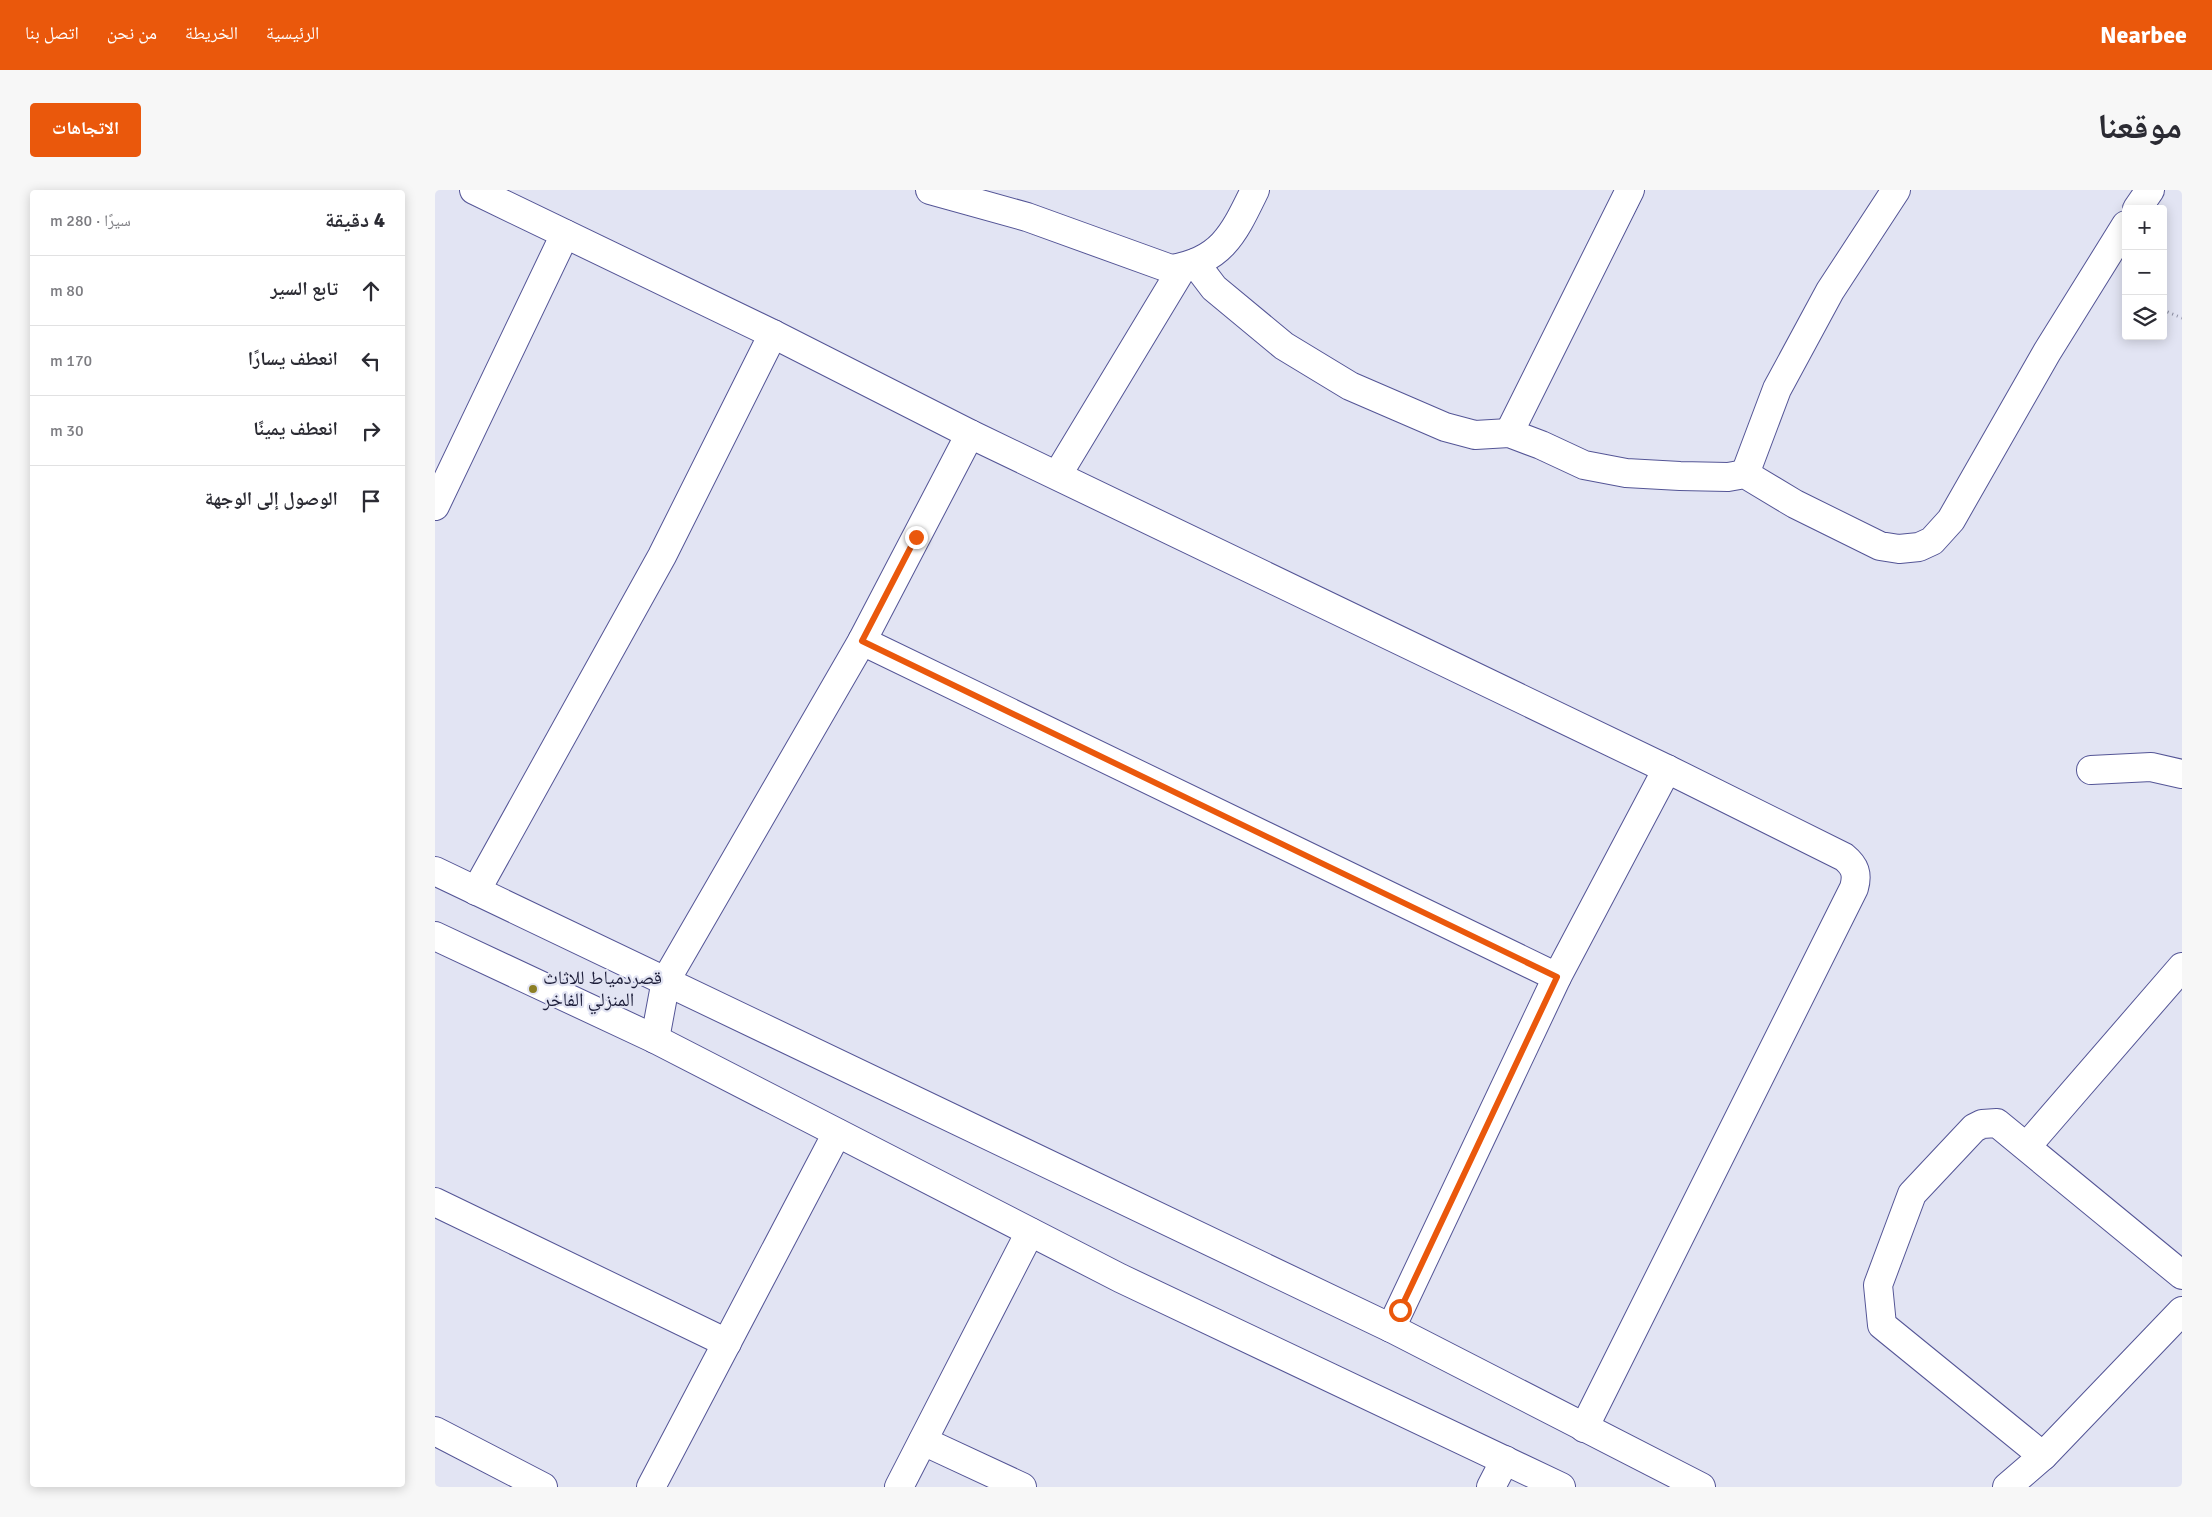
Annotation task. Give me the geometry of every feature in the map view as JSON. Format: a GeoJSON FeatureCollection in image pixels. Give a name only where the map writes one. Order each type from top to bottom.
{"type":"FeatureCollection","features":[{"type":"Feature","properties":{"kind":"street"},"geometry":{"type":"LineString","coordinates":[[474,190],[773,334],[970,434],[1058,474],[1667,769],[1844,857],[1851,863],[1856,871],[1856,880],[1845,906],[1584,1428]]}},
{"type":"Feature","properties":{"kind":"street"},"geometry":{"type":"LineString","coordinates":[[930,190],[988,198],[1027,217],[1158,266],[1171,269],[1207,258],[1224,243],[1238,224],[1255,190]]}},
{"type":"Feature","properties":{"kind":"street"},"geometry":{"type":"LineString","coordinates":[[1509,433],[1630,190]]}},
{"type":"Feature","properties":{"kind":"street"},"geometry":{"type":"LineString","coordinates":[[1745,474],[1781,381],[1830,291],[1895,190]]}},
{"type":"Feature","properties":{"kind":"street"},"geometry":{"type":"LineString","coordinates":[[2140,205],[2150,190]]}},
{"type":"Feature","properties":{"kind":"street"},"geometry":{"type":"LineString","coordinates":[[1189,265],[1284,346],[1351,386],[1445,427],[1475,434],[1509,433],[1541,445],[1584,465],[1626,473],[1680,476],[1745,474],[1795,504],[1880,546],[1899,549],[1919,547],[1933,541],[1951,520],[2047,352],[2122,231]]}},
{"type":"Feature","properties":{"kind":"street"},"geometry":{"type":"LineString","coordinates":[[435,506],[565,234]]}},
{"type":"Feature","properties":{"kind":"street"},"geometry":{"type":"LineString","coordinates":[[1058,474],[1189,265]]}},
{"type":"Feature","properties":{"kind":"street"},"geometry":{"type":"LineString","coordinates":[[476,891],[662,556],[773,334]]}},
{"type":"Feature","properties":{"kind":"street"},"geometry":{"type":"LineString","coordinates":[[655,1039],[666,980],[862,641],[970,434]]}},
{"type":"Feature","properties":{"kind":"street"},"geometry":{"type":"LineString","coordinates":[[862,641],[1557,977]]}},
{"type":"Feature","properties":{"kind":"street"},"geometry":{"type":"LineString","coordinates":[[2091,770],[2151,767],[2182,774]]}},
{"type":"Feature","properties":{"kind":"street"},"geometry":{"type":"LineString","coordinates":[[1391,1328],[1557,977],[1667,769]]}},
{"type":"Feature","properties":{"kind":"street"},"geometry":{"type":"LineString","coordinates":[[435,871],[1391,1328],[1701,1487]]}},
{"type":"Feature","properties":{"kind":"street"},"geometry":{"type":"LineString","coordinates":[[435,936],[655,1039],[1120,1278],[1561,1487]]}},
{"type":"Feature","properties":{"kind":"street"},"geometry":{"type":"LineString","coordinates":[[2027,1146],[2180,972]]}},
{"type":"Feature","properties":{"kind":"street"},"geometry":{"type":"LineString","coordinates":[[2043,1456],[1882,1325],[1878,1285],[1912,1194],[1968,1134],[1982,1124],[1997,1123],[2182,1275]]}},
{"type":"Feature","properties":{"kind":"street"},"geometry":{"type":"LineString","coordinates":[[651,1487],[837,1133]]}},
{"type":"Feature","properties":{"kind":"street"},"geometry":{"type":"LineString","coordinates":[[435,1202],[727,1343]]}},
{"type":"Feature","properties":{"kind":"street"},"geometry":{"type":"LineString","coordinates":[[899,1487],[1031,1232]]}},
{"type":"Feature","properties":{"kind":"street"},"geometry":{"type":"LineString","coordinates":[[2007,1487],[2043,1456],[2182,1311]]}},
{"type":"Feature","properties":{"kind":"street"},"geometry":{"type":"LineString","coordinates":[[435,1431],[543,1487]]}},
{"type":"Feature","properties":{"kind":"street"},"geometry":{"type":"LineString","coordinates":[[923,1441],[1021,1487]]}},
{"type":"Feature","properties":{"kind":"street"},"geometry":{"type":"LineString","coordinates":[[1491,1487],[1505,1460]]}},
{"type":"Feature","properties":{"kind":"path"},"geometry":{"type":"LineString","coordinates":[[2167,312],[2182,318]]}},
{"type":"Feature","properties":{"kind":"place","name":"قصردمياط للاثاث المنزلي الفاخر"},"geometry":{"type":"Point","coordinates":[533,989]}},
{"type":"Feature","properties":{"kind":"route"},"geometry":{"type":"LineString","coordinates":[[916,537],[862,641],[1557,977],[1400,1310]]}}]}
